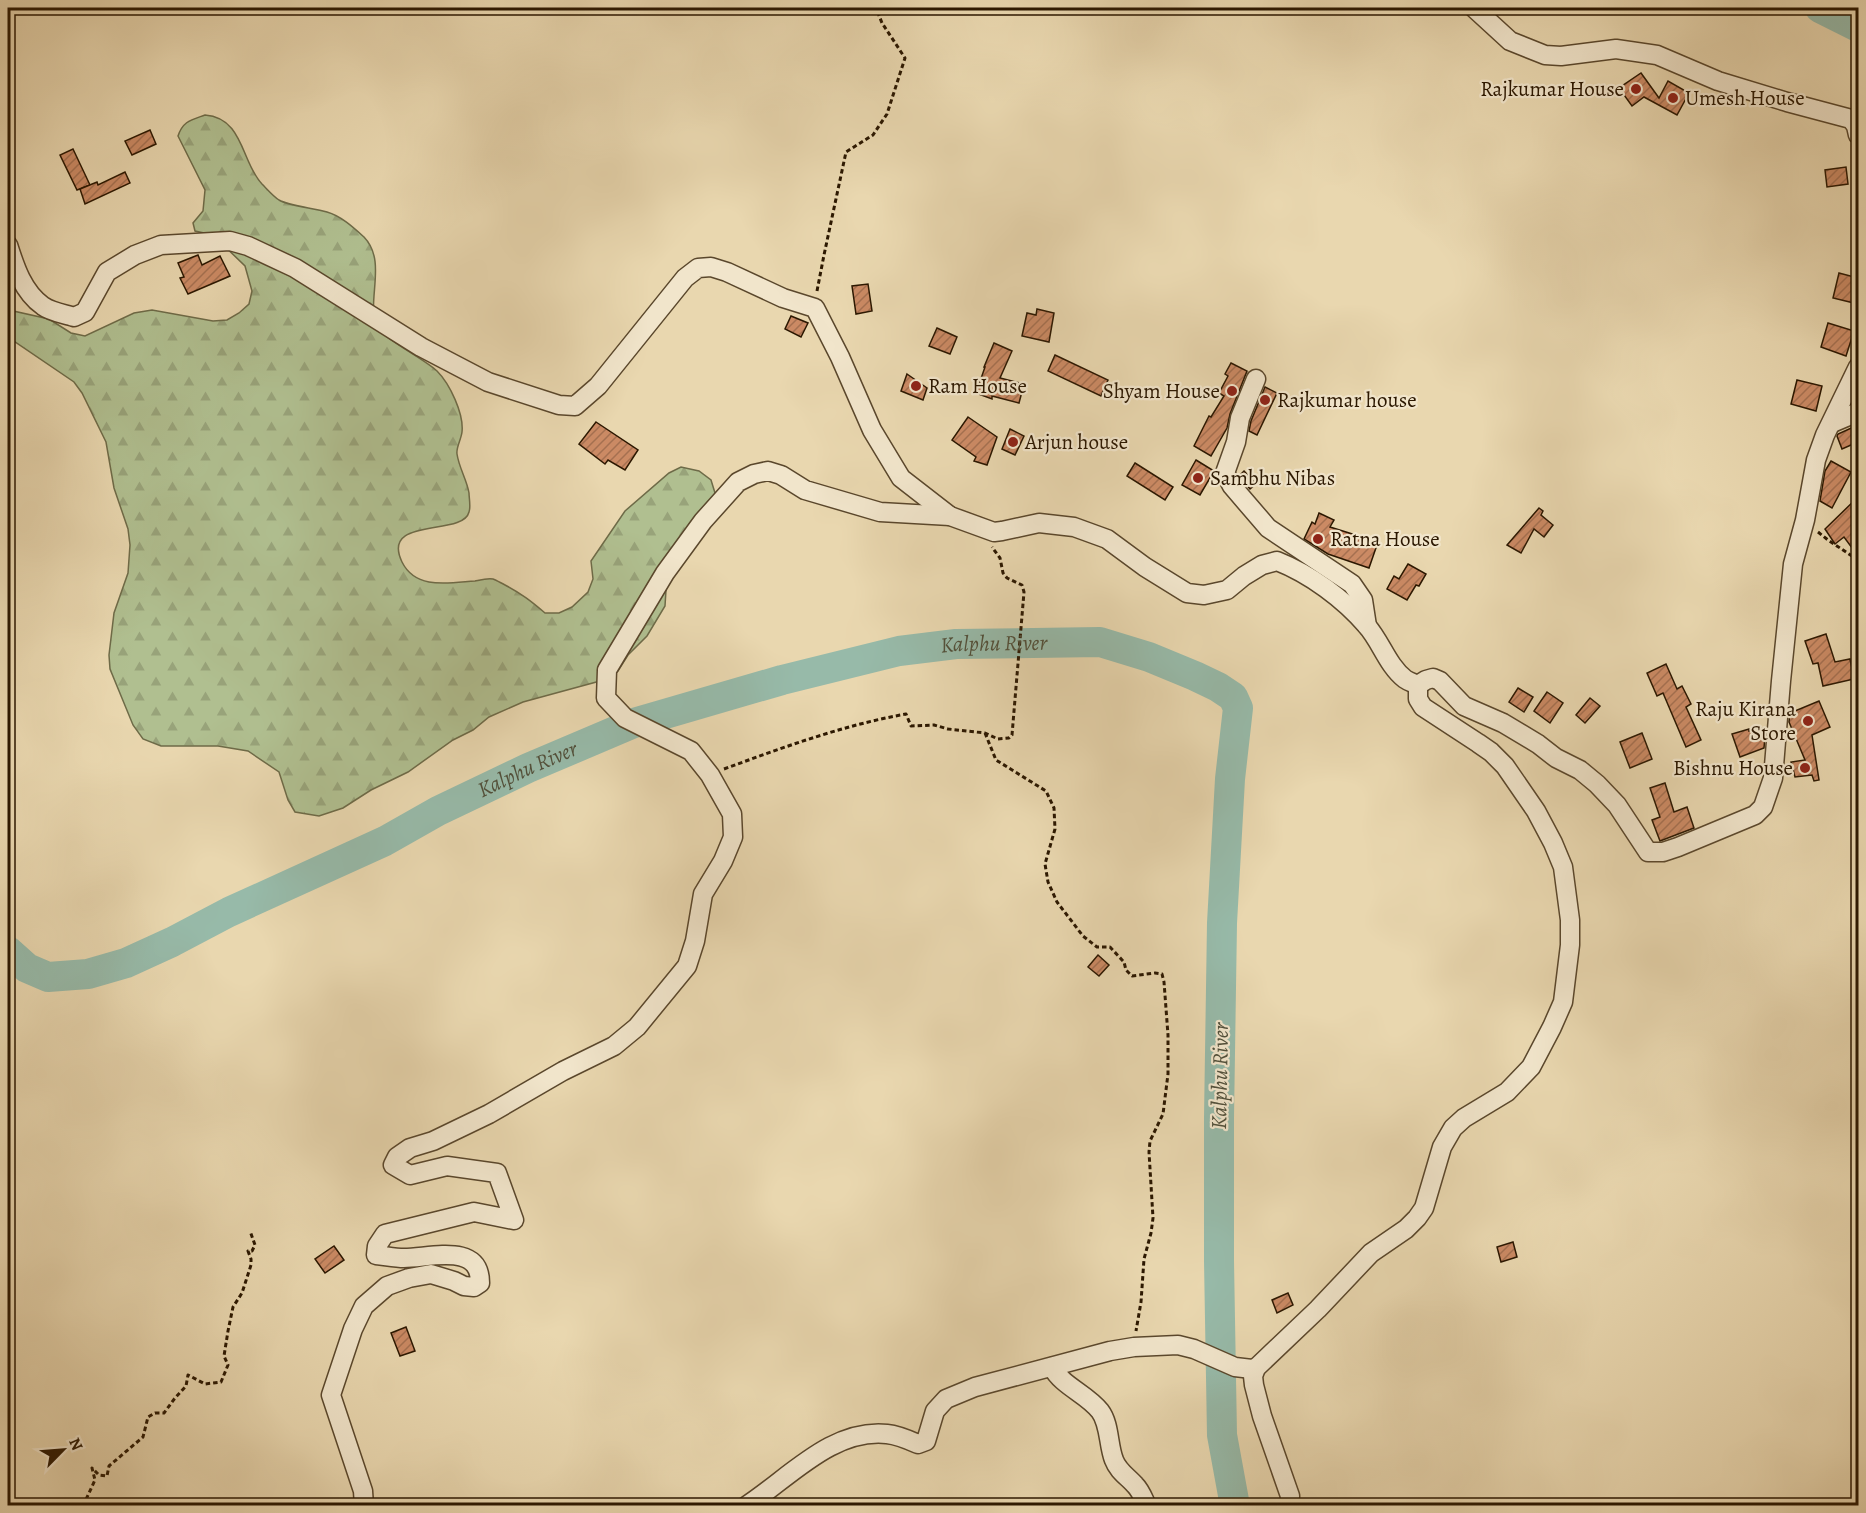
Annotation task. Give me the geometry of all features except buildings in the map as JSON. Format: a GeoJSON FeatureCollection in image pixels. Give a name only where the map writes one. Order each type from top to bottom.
{"type":"FeatureCollection","features":[{"type":"Feature","properties":{"kind":"street"},"geometry":{"type":"LineString","coordinates":[[1474,8],[1510,41],[1545,55],[1561,56],[1616,49],[1657,55],[1718,81],[1851,118],[1857,126],[1858,135]]}},
{"type":"Feature","properties":{"kind":"street"},"geometry":{"type":"LineString","coordinates":[[8,245],[21,281],[32,295],[44,307],[74,317],[85,312],[107,272],[135,255],[161,245],[230,241],[248,246],[295,268],[421,347],[488,382],[559,405],[575,406],[598,386],[685,278],[698,268],[711,267],[783,298],[815,308],[840,357],[872,430],[901,478],[950,516]]}},
{"type":"Feature","properties":{"kind":"street"},"geometry":{"type":"LineString","coordinates":[[1418,685],[1433,678],[1440,681],[1464,706],[1503,723],[1556,758],[1580,770],[1617,805],[1648,852],[1663,852],[1722,830],[1755,814],[1763,807],[1773,778],[1793,564],[1805,520],[1812,474],[1820,446],[1858,367]]}},
{"type":"Feature","properties":{"kind":"street"},"geometry":{"type":"LineString","coordinates":[[1256,379],[1240,418],[1236,442],[1225,473],[1232,486],[1268,528],[1352,584],[1363,600],[1367,626]]}},
{"type":"Feature","properties":{"kind":"street"},"geometry":{"type":"LineString","coordinates":[[1832,423],[1858,412]]}},
{"type":"Feature","properties":{"kind":"street"},"geometry":{"type":"LineString","coordinates":[[364,1506],[363,1491],[331,1395],[352,1329],[364,1306],[387,1286],[409,1278],[431,1274],[454,1281],[464,1287],[474,1287],[480,1282],[480,1273],[472,1261],[459,1255],[402,1258],[376,1255],[377,1246],[385,1234],[474,1212],[514,1220],[497,1173],[447,1166],[411,1175],[393,1165],[397,1156],[410,1148],[433,1141],[489,1114],[563,1071],[614,1046],[637,1027],[687,966],[695,941],[703,894],[723,861],[733,837],[732,814],[710,775],[691,751],[624,718],[606,698],[607,670],[665,573],[703,521],[738,482],[754,474],[768,471],[781,475],[805,490],[864,508],[880,512],[950,516],[994,532],[1039,523],[1074,526],[1107,539],[1145,567],[1188,593],[1204,595],[1227,590],[1262,565],[1276,561],[1305,575],[1335,597],[1367,626],[1391,663],[1405,679],[1418,685]]}},
{"type":"Feature","properties":{"kind":"street"},"geometry":{"type":"LineString","coordinates":[[746,1506],[814,1455],[859,1436],[886,1434],[918,1444],[923,1443],[926,1441],[935,1411],[946,1399],[975,1387],[1110,1351],[1134,1347],[1178,1345],[1194,1348],[1235,1367],[1251,1370],[1256,1368],[1318,1309],[1371,1253],[1406,1229],[1417,1218],[1424,1208],[1442,1147],[1453,1128],[1464,1118],[1507,1092],[1531,1067],[1563,1002],[1570,945],[1568,896],[1563,867],[1536,811],[1505,766],[1491,752],[1423,707],[1418,699],[1418,685]]}},
{"type":"Feature","properties":{"kind":"street"},"geometry":{"type":"LineString","coordinates":[[1052,1367],[1102,1414],[1106,1420],[1113,1459],[1123,1474],[1137,1487],[1147,1506]]}},
{"type":"Feature","properties":{"kind":"street"},"geometry":{"type":"LineString","coordinates":[[1256,1368],[1253,1376],[1259,1407],[1283,1472],[1290,1496],[1289,1506]]}},
{"type":"Feature","properties":{"kind":"path"},"geometry":{"type":"LineString","coordinates":[[815,308],[846,152],[873,135],[887,114],[905,58],[882,23],[876,8]]}},
{"type":"Feature","properties":{"kind":"path"},"geometry":{"type":"LineString","coordinates":[[1805,520],[1828,540],[1858,560]]}},
{"type":"Feature","properties":{"kind":"path"},"geometry":{"type":"LineString","coordinates":[[710,775],[790,744],[906,714],[911,726],[934,725],[985,733],[998,739],[1009,738],[1012,735],[1023,599],[1022,585],[1003,573],[1000,558],[990,542],[994,532]]}},
{"type":"Feature","properties":{"kind":"path"},"geometry":{"type":"LineString","coordinates":[[985,733],[996,760],[1046,791],[1054,808],[1055,829],[1045,864],[1048,882],[1057,902],[1083,936],[1097,947],[1110,947],[1124,962],[1126,970],[1132,976],[1155,972],[1162,974],[1164,982],[1168,1074],[1163,1114],[1150,1141],[1153,1218],[1143,1270],[1134,1347]]}},
{"type":"Feature","properties":{"kind":"path"},"geometry":{"type":"LineString","coordinates":[[83,1506],[95,1480],[92,1468],[99,1475],[107,1476],[109,1466],[143,1437],[148,1417],[155,1413],[164,1413],[186,1386],[188,1375],[205,1384],[221,1382],[228,1365],[224,1356],[233,1307],[242,1293],[251,1264],[248,1251],[252,1251],[255,1245],[250,1231]]}},
{"type":"Feature","properties":{"kind":"green space"},"geometry":{"type":"Polygon","coordinates":[[[205,115],[218,118],[235,132],[255,175],[277,198],[289,204],[337,216],[364,237],[371,247],[376,268],[374,314],[376,325],[386,336],[437,371],[447,383],[455,400],[462,425],[457,454],[468,488],[470,510],[463,519],[453,524],[425,529],[402,538],[398,548],[402,562],[416,577],[434,583],[493,579],[531,601],[545,613],[559,613],[572,607],[588,592],[593,579],[591,561],[625,511],[669,473],[681,467],[699,471],[711,480],[715,493],[696,526],[670,551],[660,572],[666,590],[665,606],[647,636],[628,655],[618,671],[600,681],[523,702],[489,717],[408,772],[371,790],[343,808],[319,816],[295,812],[288,800],[279,772],[248,751],[218,746],[161,746],[143,739],[133,725],[110,669],[109,655],[114,613],[128,573],[130,545],[128,529],[114,488],[106,442],[82,393],[74,382],[8,337],[8,308],[49,319],[71,333],[85,336],[134,313],[152,310],[213,321],[227,320],[249,304],[252,291],[245,266],[213,235],[195,231],[193,223],[203,211],[205,190],[178,136],[185,124],[205,115]]]}},
{"type":"Feature","properties":{"kind":"waterway"},"geometry":{"type":"LineString","coordinates":[[1820,8],[1858,27]]}},
{"type":"Feature","properties":{"kind":"waterway","name":"Kalphu River"},"geometry":{"type":"LineString","coordinates":[[8,951],[27,968],[48,977],[88,974],[126,963],[229,912],[385,841],[438,811],[528,768],[634,723],[782,680],[899,651],[956,644],[1100,642],[1149,657],[1195,676],[1233,697],[1238,708],[1230,779],[1222,923],[1219,1118],[1222,1435],[1235,1506]]}},
{"type":"Feature","properties":{"kind":"place","name":"Rajkumar House"},"geometry":{"type":"Point","coordinates":[1636,89]}},
{"type":"Feature","properties":{"kind":"place","name":"Umesh House"},"geometry":{"type":"Point","coordinates":[1673,98]}},
{"type":"Feature","properties":{"kind":"place","name":"Ram House"},"geometry":{"type":"Point","coordinates":[916,386]}},
{"type":"Feature","properties":{"kind":"place","name":"Shyam House"},"geometry":{"type":"Point","coordinates":[1232,391]}},
{"type":"Feature","properties":{"kind":"place","name":"Rajkumar house"},"geometry":{"type":"Point","coordinates":[1265,400]}},
{"type":"Feature","properties":{"kind":"place","name":"Arjun house"},"geometry":{"type":"Point","coordinates":[1013,442]}},
{"type":"Feature","properties":{"kind":"place","name":"Sambhu Nibas"},"geometry":{"type":"Point","coordinates":[1198,478]}},
{"type":"Feature","properties":{"kind":"place","name":"Ratna House"},"geometry":{"type":"Point","coordinates":[1318,539]}},
{"type":"Feature","properties":{"kind":"place","name":"Raju Kirana Store"},"geometry":{"type":"Point","coordinates":[1808,721]}},
{"type":"Feature","properties":{"kind":"place","name":"Bishnu House"},"geometry":{"type":"Point","coordinates":[1805,768]}}]}
